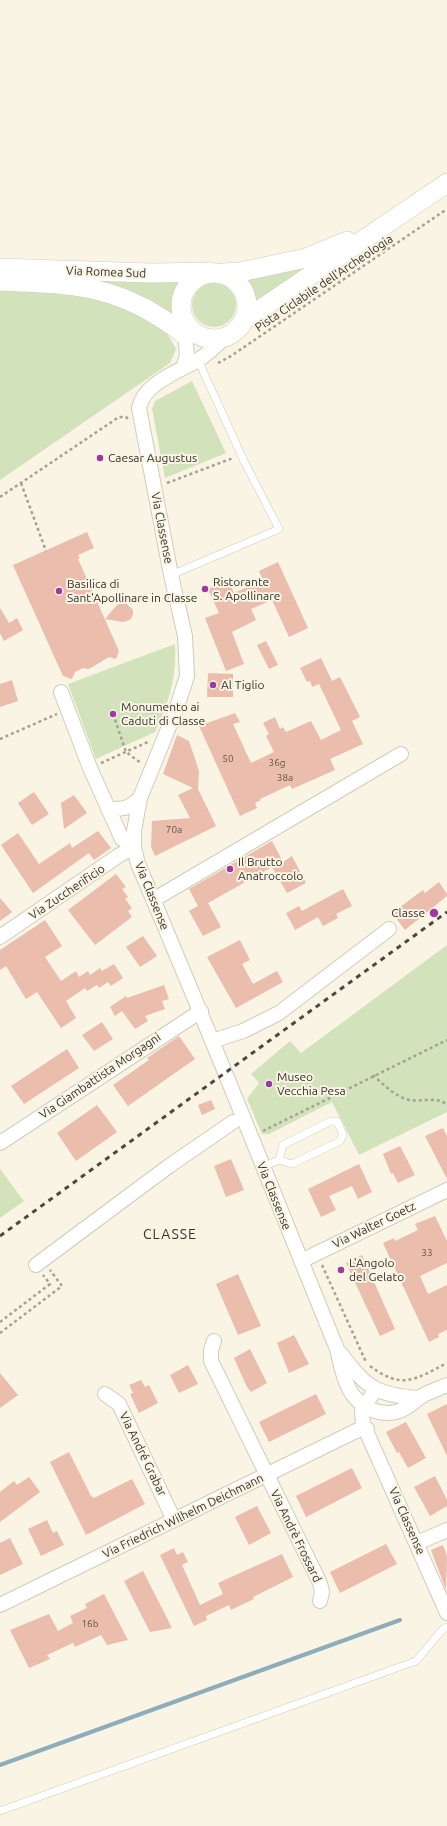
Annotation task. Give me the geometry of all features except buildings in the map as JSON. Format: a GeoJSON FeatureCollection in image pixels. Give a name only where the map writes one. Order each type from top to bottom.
{"type":"FeatureCollection","features":[{"type":"Feature","properties":{"kind":"main road","name":"Via Romea Sud"},"geometry":{"type":"LineString","coordinates":[[243,321],[447,183]]}},
{"type":"Feature","properties":{"kind":"main road","name":"Via Romea Sud"},"geometry":{"type":"LineString","coordinates":[[0,268],[151,273],[240,272],[306,258],[384,226]]}},
{"type":"Feature","properties":{"kind":"main road"},"geometry":{"type":"LineString","coordinates":[[217,273],[232,277],[245,292],[247,312],[243,321],[238,328],[224,338],[204,338],[187,332],[181,308],[182,297],[186,288],[201,274],[217,273]]}},
{"type":"Feature","properties":{"kind":"main road","name":"Via Romea Sud"},"geometry":{"type":"LineString","coordinates":[[0,281],[68,284],[100,290],[144,306],[187,332]]}},
{"type":"Feature","properties":{"kind":"street"},"geometry":{"type":"LineString","coordinates":[[183,368],[187,355],[187,332]]}},
{"type":"Feature","properties":{"kind":"street","name":"Via Classense"},"geometry":{"type":"LineString","coordinates":[[224,338],[198,360],[146,392],[141,400],[139,408],[171,575],[186,636],[187,676],[177,707],[140,798],[136,814],[134,848],[138,864],[200,1011],[337,1349],[345,1382],[352,1397],[364,1407],[379,1412],[398,1412],[412,1406],[419,1398],[447,1385]]}},
{"type":"Feature","properties":{"kind":"street"},"geometry":{"type":"LineString","coordinates":[[61,692],[90,768],[122,839],[134,848]]}},
{"type":"Feature","properties":{"kind":"street"},"geometry":{"type":"LineString","coordinates":[[153,900],[401,754]]}},
{"type":"Feature","properties":{"kind":"street"},"geometry":{"type":"LineString","coordinates":[[108,809],[124,810],[140,798]]}},
{"type":"Feature","properties":{"kind":"street","name":"Via Zuccherificio"},"geometry":{"type":"LineString","coordinates":[[0,937],[118,856],[134,848]]}},
{"type":"Feature","properties":{"kind":"street"},"geometry":{"type":"LineString","coordinates":[[212,1041],[243,1031],[279,1013],[389,929]]}},
{"type":"Feature","properties":{"kind":"street","name":"Via Giambattista Morgagni"},"geometry":{"type":"LineString","coordinates":[[0,1143],[200,1011]]}},
{"type":"Feature","properties":{"kind":"street"},"geometry":{"type":"LineString","coordinates":[[39,1262],[162,1171],[233,1122]]}},
{"type":"Feature","properties":{"kind":"street","name":"Via Walter Goetz"},"geometry":{"type":"LineString","coordinates":[[301,1261],[447,1190]]}},
{"type":"Feature","properties":{"kind":"street","name":"Via Andrè Frossard"},"geometry":{"type":"LineString","coordinates":[[214,1341],[211,1350],[211,1361],[320,1583],[322,1592],[320,1601]]}},
{"type":"Feature","properties":{"kind":"street","name":"Via Classense"},"geometry":{"type":"LineString","coordinates":[[337,1349],[357,1375],[380,1392]]}},
{"type":"Feature","properties":{"kind":"street"},"geometry":{"type":"LineString","coordinates":[[380,1392],[419,1398]]}},
{"type":"Feature","properties":{"kind":"street"},"geometry":{"type":"LineString","coordinates":[[364,1407],[380,1392]]}},
{"type":"Feature","properties":{"kind":"street"},"geometry":{"type":"LineString","coordinates":[[367,1429],[379,1412],[380,1392]]}},
{"type":"Feature","properties":{"kind":"street","name":"Via André Grabar"},"geometry":{"type":"LineString","coordinates":[[105,1394],[119,1404],[174,1520]]}},
{"type":"Feature","properties":{"kind":"street","name":"Via Classense"},"geometry":{"type":"LineString","coordinates":[[364,1407],[361,1415],[447,1613]]}},
{"type":"Feature","properties":{"kind":"street","name":"Via Friedrich Wilhelm Deichmann"},"geometry":{"type":"LineString","coordinates":[[0,1606],[360,1429],[367,1429]]}},
{"type":"Feature","properties":{"kind":"street"},"geometry":{"type":"LineString","coordinates":[[417,1543],[447,1530]]}},
{"type":"Feature","properties":{"kind":"lane"},"geometry":{"type":"LineString","coordinates":[[171,575],[279,529],[241,455],[198,360]]}},
{"type":"Feature","properties":{"kind":"lane"},"geometry":{"type":"LineString","coordinates":[[262,1167],[279,1160],[292,1164],[340,1141],[343,1134],[339,1123],[337,1121],[331,1121],[283,1145],[279,1160]]}},
{"type":"Feature","properties":{"kind":"lane"},"geometry":{"type":"LineString","coordinates":[[0,1811],[416,1661],[443,1629],[447,1627]]}},
{"type":"Feature","properties":{"kind":"path","name":"Pista Ciclabile dell'Archeologia"},"geometry":{"type":"LineString","coordinates":[[214,365],[231,356],[447,209]]}},
{"type":"Feature","properties":{"kind":"path"},"geometry":{"type":"LineString","coordinates":[[0,497],[119,417]]}},
{"type":"Feature","properties":{"kind":"path"},"geometry":{"type":"LineString","coordinates":[[164,476],[165,484],[241,455]]}},
{"type":"Feature","properties":{"kind":"path"},"geometry":{"type":"LineString","coordinates":[[21,483],[46,550]]}},
{"type":"Feature","properties":{"kind":"path"},"geometry":{"type":"LineString","coordinates":[[0,739],[59,713]]}},
{"type":"Feature","properties":{"kind":"path"},"geometry":{"type":"LineString","coordinates":[[113,714],[126,752],[143,764]]}},
{"type":"Feature","properties":{"kind":"path"},"geometry":{"type":"LineString","coordinates":[[90,768],[165,734]]}},
{"type":"Feature","properties":{"kind":"path"},"geometry":{"type":"LineString","coordinates":[[259,1133],[373,1075],[447,1040]]}},
{"type":"Feature","properties":{"kind":"path"},"geometry":{"type":"LineString","coordinates":[[373,1075],[400,1096],[409,1100],[434,1100],[444,1102],[447,1105]]}},
{"type":"Feature","properties":{"kind":"path"},"geometry":{"type":"LineString","coordinates":[[320,1260],[362,1355],[368,1364],[383,1376],[397,1381],[407,1381],[422,1376],[447,1363]]}},
{"type":"Feature","properties":{"kind":"path"},"geometry":{"type":"LineString","coordinates":[[0,1322],[50,1284],[39,1262]]}},
{"type":"Feature","properties":{"kind":"path"},"geometry":{"type":"LineString","coordinates":[[0,1333],[62,1286],[39,1262]]}},
{"type":"Feature","properties":{"kind":"green space"},"geometry":{"type":"Polygon","coordinates":[[[308,266],[256,303],[252,290],[243,278],[308,266]]]}},
{"type":"Feature","properties":{"kind":"green space"},"geometry":{"type":"Polygon","coordinates":[[[73,277],[181,279],[172,296],[175,318],[151,300],[112,285],[73,277]]]}},
{"type":"Feature","properties":{"kind":"green space"},"geometry":{"type":"Polygon","coordinates":[[[210,283],[218,283],[223,284],[230,289],[235,296],[235,314],[230,321],[223,326],[210,327],[202,324],[195,317],[192,309],[192,301],[195,293],[202,286],[210,283]]]}},
{"type":"Feature","properties":{"kind":"green space"},"geometry":{"type":"Polygon","coordinates":[[[0,289],[72,294],[123,305],[167,333],[176,349],[170,363],[0,480],[0,289]]]}},
{"type":"Feature","properties":{"kind":"green space"},"geometry":{"type":"Polygon","coordinates":[[[192,381],[226,453],[165,478],[152,409],[155,401],[192,381]]]}},
{"type":"Feature","properties":{"kind":"green space"},"geometry":{"type":"Polygon","coordinates":[[[175,644],[175,667],[171,689],[155,732],[96,759],[68,684],[175,644]]]}},
{"type":"Feature","properties":{"kind":"green space"},"geometry":{"type":"Polygon","coordinates":[[[447,945],[447,1112],[359,1155],[332,1102],[269,1134],[262,1134],[247,1099],[259,1083],[251,1074],[290,1041],[301,1053],[447,945]]]}},
{"type":"Feature","properties":{"kind":"green space"},"geometry":{"type":"Polygon","coordinates":[[[0,1169],[24,1201],[0,1218],[0,1169]]]}},
{"type":"Feature","properties":{"kind":"waterway"},"geometry":{"type":"LineString","coordinates":[[0,1765],[400,1620]]}},
{"type":"Feature","properties":{"kind":"railway"},"geometry":{"type":"LineString","coordinates":[[0,1236],[447,912]]}},
{"type":"Feature","properties":{"kind":"place","name":"Caesar Augustus"},"geometry":{"type":"Point","coordinates":[100,458]}},
{"type":"Feature","properties":{"kind":"place","name":"Ristorante S. Apollinare"},"geometry":{"type":"Point","coordinates":[205,589]}},
{"type":"Feature","properties":{"kind":"place","name":"Basilica di Sant'Apollinare in Classe"},"geometry":{"type":"Point","coordinates":[59,591]}},
{"type":"Feature","properties":{"kind":"place","name":"Al Tiglio"},"geometry":{"type":"Point","coordinates":[213,685]}},
{"type":"Feature","properties":{"kind":"place","name":"Monumento ai Caduti di Classe"},"geometry":{"type":"Point","coordinates":[113,714]}},
{"type":"Feature","properties":{"kind":"place","name":"Il Brutto Anatroccolo"},"geometry":{"type":"Point","coordinates":[230,869]}},
{"type":"Feature","properties":{"kind":"place","name":"Classe"},"geometry":{"type":"Point","coordinates":[434,913]}},
{"type":"Feature","properties":{"kind":"place","name":"Museo Vecchia Pesa"},"geometry":{"type":"Point","coordinates":[269,1084]}},
{"type":"Feature","properties":{"kind":"place","name":"L'Angolo del Gelato"},"geometry":{"type":"Point","coordinates":[341,1270]}},
{"type":"Feature","properties":{"kind":"district","name":"CLASSE"},"geometry":{"type":"Point","coordinates":[170,1234]}}]}
